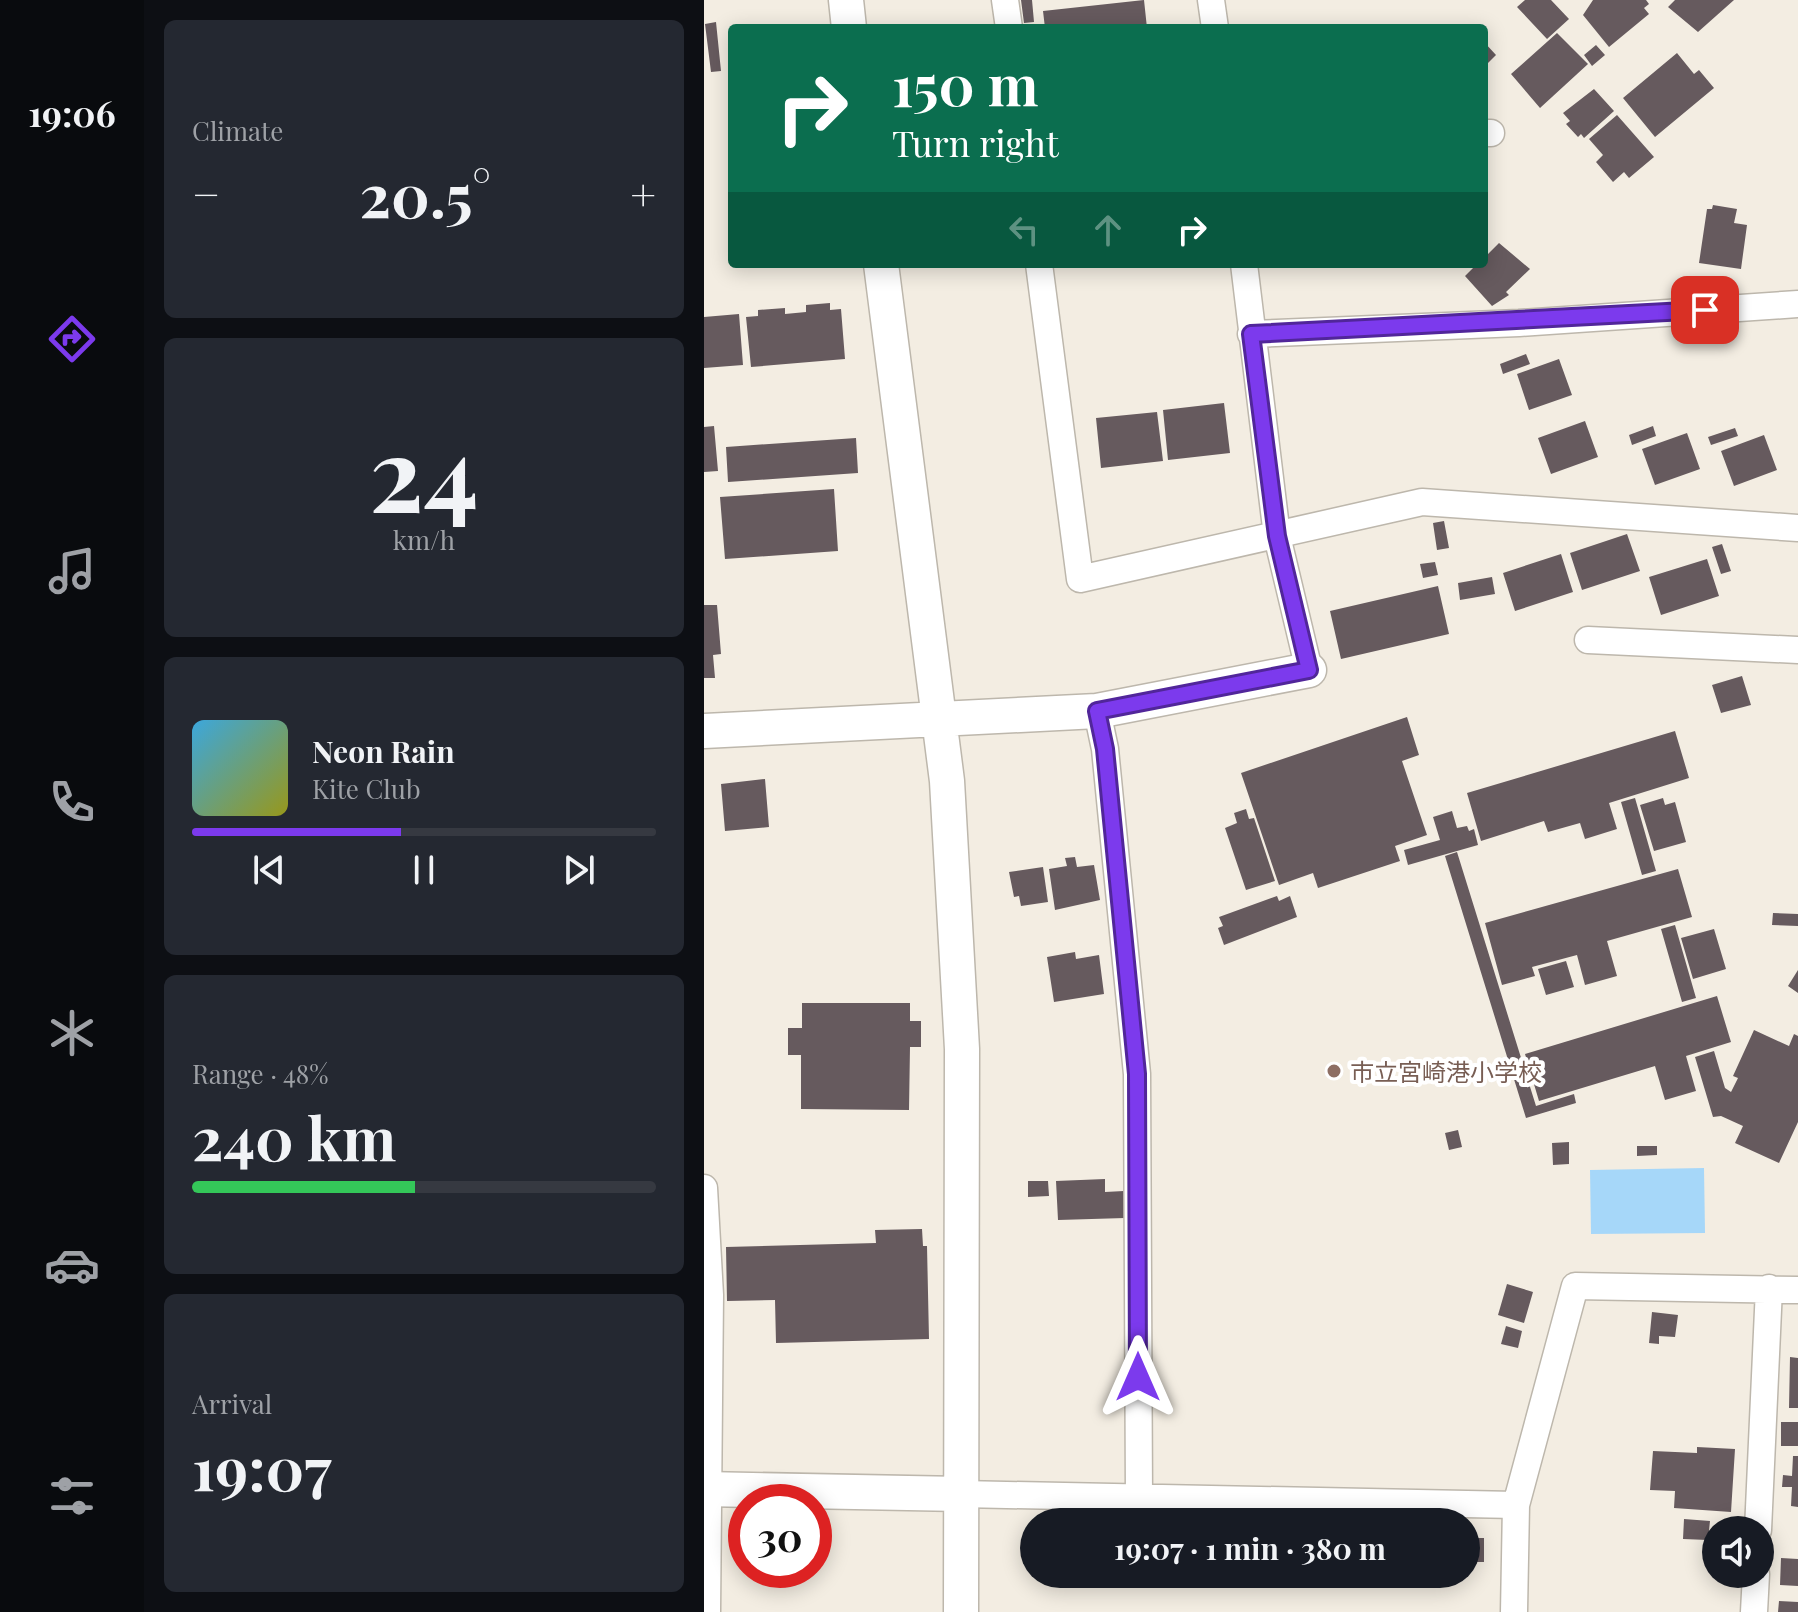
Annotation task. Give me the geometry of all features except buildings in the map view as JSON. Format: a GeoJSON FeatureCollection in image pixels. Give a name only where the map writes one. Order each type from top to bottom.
{"type":"FeatureCollection","features":[{"type":"Feature","properties":{"kind":"street"},"geometry":{"type":"LineString","coordinates":[[846,0],[849,24]]}},
{"type":"Feature","properties":{"kind":"street"},"geometry":{"type":"LineString","coordinates":[[1005,0],[1008,24]]}},
{"type":"Feature","properties":{"kind":"street"},"geometry":{"type":"LineString","coordinates":[[1211,0],[1214,24]]}},
{"type":"Feature","properties":{"kind":"street"},"geometry":{"type":"LineString","coordinates":[[882,268],[942,718],[962,1049],[961,1612]]}},
{"type":"Feature","properties":{"kind":"street"},"geometry":{"type":"LineString","coordinates":[[1040,268],[1080,579],[1422,502],[1798,528]]}},
{"type":"Feature","properties":{"kind":"street"},"geometry":{"type":"LineString","coordinates":[[704,731],[1097,711],[1309,670],[1277,536],[1244,268]]}},
{"type":"Feature","properties":{"kind":"street"},"geometry":{"type":"LineString","coordinates":[[1251,334],[1519,323],[1798,304]]}},
{"type":"Feature","properties":{"kind":"street"},"geometry":{"type":"LineString","coordinates":[[1588,640],[1798,650]]}},
{"type":"Feature","properties":{"kind":"street"},"geometry":{"type":"LineString","coordinates":[[1097,711],[1105,749],[1137,1074],[1139,1497]]}},
{"type":"Feature","properties":{"kind":"street"},"geometry":{"type":"LineString","coordinates":[[704,1188],[710,1295],[707,1612]]}},
{"type":"Feature","properties":{"kind":"street"},"geometry":{"type":"LineString","coordinates":[[1514,1612],[1516,1505],[1575,1286],[1798,1290]]}},
{"type":"Feature","properties":{"kind":"street"},"geometry":{"type":"LineString","coordinates":[[1759,1516],[1769,1288]]}},
{"type":"Feature","properties":{"kind":"street"},"geometry":{"type":"LineString","coordinates":[[706,1489],[1516,1505]]}},
{"type":"Feature","properties":{"kind":"street"},"geometry":{"type":"LineString","coordinates":[[1754,1612],[1755,1588]]}},
{"type":"Feature","properties":{"kind":"water"},"geometry":{"type":"Polygon","coordinates":[[[1704,1168],[1705,1233],[1591,1234],[1590,1170],[1704,1168]]]}},
{"type":"Feature","properties":{"kind":"place","name":"市立宮崎港小学校"},"geometry":{"type":"Point","coordinates":[1334,1071]}},
{"type":"Feature","properties":{"kind":"route"},"geometry":{"type":"LineString","coordinates":[[1138,1377],[1137,1074],[1105,749],[1099,733],[1097,711],[1309,670],[1277,536],[1251,334],[1519,323],[1705,310]]}}]}
